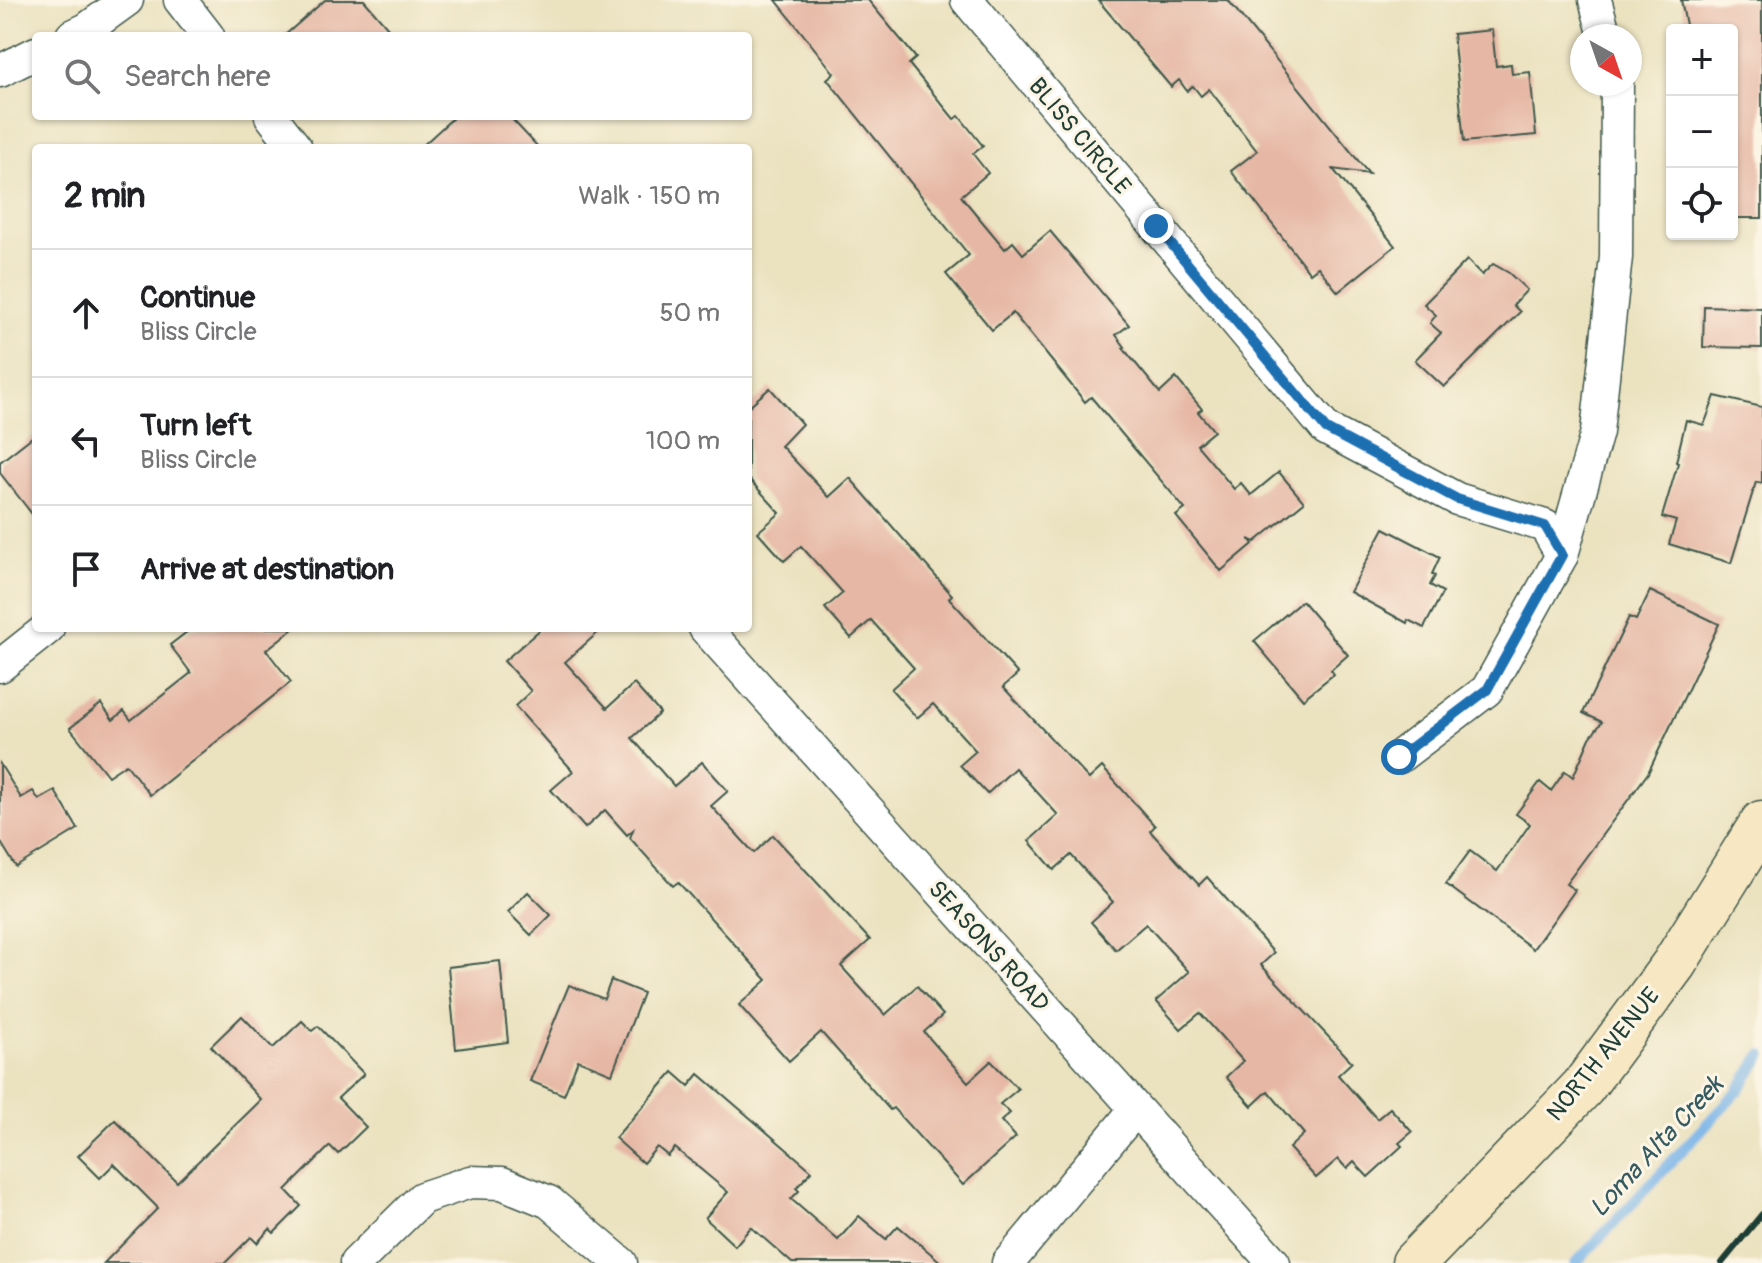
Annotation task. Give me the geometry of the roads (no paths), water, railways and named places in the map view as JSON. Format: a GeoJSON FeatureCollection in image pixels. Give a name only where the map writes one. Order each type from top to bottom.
{"type":"FeatureCollection","features":[{"type":"Feature","properties":{"kind":"main road","name":"NORTH AVENUE"},"geometry":{"type":"LineString","coordinates":[[1414,1263],[1583,1087],[1674,964],[1762,823]]}},
{"type":"Feature","properties":{"kind":"street"},"geometry":{"type":"LineString","coordinates":[[81,32],[127,0]]}},
{"type":"Feature","properties":{"kind":"street"},"geometry":{"type":"LineString","coordinates":[[180,0],[205,32]]}},
{"type":"Feature","properties":{"kind":"street","name":"BLISS CIRCLE"},"geometry":{"type":"LineString","coordinates":[[967,0],[1326,429],[1457,499],[1545,526],[1562,555]]}},
{"type":"Feature","properties":{"kind":"street"},"geometry":{"type":"LineString","coordinates":[[1595,0],[1602,24]]}},
{"type":"Feature","properties":{"kind":"street"},"geometry":{"type":"LineString","coordinates":[[0,71],[32,55]]}},
{"type":"Feature","properties":{"kind":"street"},"geometry":{"type":"LineString","coordinates":[[1399,757],[1487,690],[1562,555],[1597,432],[1616,257],[1617,96]]}},
{"type":"Feature","properties":{"kind":"street"},"geometry":{"type":"LineString","coordinates":[[274,120],[293,144]]}},
{"type":"Feature","properties":{"kind":"street"},"geometry":{"type":"LineString","coordinates":[[0,666],[43,632]]}},
{"type":"Feature","properties":{"kind":"street","name":"SEASONS ROAD"},"geometry":{"type":"LineString","coordinates":[[709,632],[1274,1263]]}},
{"type":"Feature","properties":{"kind":"street"},"geometry":{"type":"LineString","coordinates":[[1008,1263],[1135,1110]]}},
{"type":"Feature","properties":{"kind":"street"},"geometry":{"type":"LineString","coordinates":[[356,1263],[422,1198],[470,1182],[502,1183],[549,1202],[621,1263]]}},
{"type":"Feature","properties":{"kind":"waterway","name":"Loma Alta Creek"},"geometry":{"type":"LineString","coordinates":[[1576,1263],[1738,1091],[1762,1055]]}},
{"type":"Feature","properties":{"kind":"railway"},"geometry":{"type":"LineString","coordinates":[[1722,1263],[1762,1214]]}}]}
